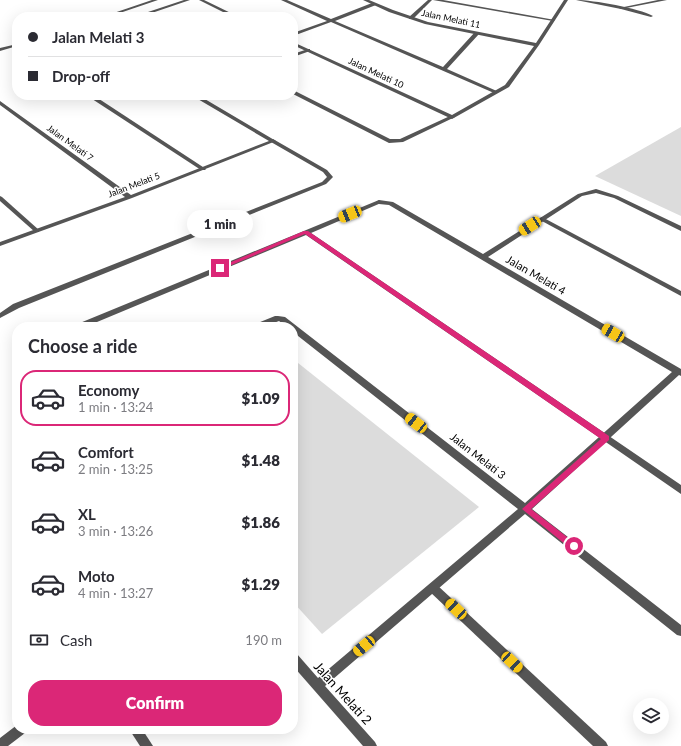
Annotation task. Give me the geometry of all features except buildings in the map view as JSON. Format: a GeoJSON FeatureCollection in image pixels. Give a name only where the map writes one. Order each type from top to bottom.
{"type":"FeatureCollection","features":[{"type":"Feature","properties":{"kind":"street"},"geometry":{"type":"LineString","coordinates":[[119,12],[156,0]]}},
{"type":"Feature","properties":{"kind":"street"},"geometry":{"type":"LineString","coordinates":[[155,12],[188,0]]}},
{"type":"Feature","properties":{"kind":"street"},"geometry":{"type":"LineString","coordinates":[[201,0],[226,12]]}},
{"type":"Feature","properties":{"kind":"street"},"geometry":{"type":"LineString","coordinates":[[283,0],[496,92]]}},
{"type":"Feature","properties":{"kind":"street","name":"Jalan Melati 11"},"geometry":{"type":"LineString","coordinates":[[364,0],[426,23],[537,45]]}},
{"type":"Feature","properties":{"kind":"street"},"geometry":{"type":"LineString","coordinates":[[411,18],[430,0]]}},
{"type":"Feature","properties":{"kind":"street"},"geometry":{"type":"LineString","coordinates":[[435,0],[553,20]]}},
{"type":"Feature","properties":{"kind":"street"},"geometry":{"type":"LineString","coordinates":[[298,95],[389,141],[401,141],[452,117],[507,86],[537,45],[566,0]]}},
{"type":"Feature","properties":{"kind":"street"},"geometry":{"type":"LineString","coordinates":[[578,0],[621,8],[651,16]]}},
{"type":"Feature","properties":{"kind":"street"},"geometry":{"type":"LineString","coordinates":[[621,8],[665,0]]}},
{"type":"Feature","properties":{"kind":"street"},"geometry":{"type":"LineString","coordinates":[[298,33],[374,4]]}},
{"type":"Feature","properties":{"kind":"street"},"geometry":{"type":"LineString","coordinates":[[444,69],[477,33]]}},
{"type":"Feature","properties":{"kind":"street","name":"Jalan Melati 10"},"geometry":{"type":"LineString","coordinates":[[298,45],[452,117]]}},
{"type":"Feature","properties":{"kind":"street"},"geometry":{"type":"LineString","coordinates":[[0,50],[12,47]]}},
{"type":"Feature","properties":{"kind":"street"},"geometry":{"type":"LineString","coordinates":[[298,54],[308,50]]}},
{"type":"Feature","properties":{"kind":"street"},"geometry":{"type":"LineString","coordinates":[[97,100],[203,169]]}},
{"type":"Feature","properties":{"kind":"street"},"geometry":{"type":"LineString","coordinates":[[0,316],[16,306],[324,183],[330,177],[325,171],[203,100]]}},
{"type":"Feature","properties":{"kind":"street","name":"Jalan Melati 7"},"geometry":{"type":"LineString","coordinates":[[0,103],[130,197]]}},
{"type":"Feature","properties":{"kind":"street","name":"Jalan Melati 5"},"geometry":{"type":"LineString","coordinates":[[0,244],[130,197],[273,141]]}},
{"type":"Feature","properties":{"kind":"street"},"geometry":{"type":"LineString","coordinates":[[482,257],[580,195],[596,191],[616,197],[681,229]]}},
{"type":"Feature","properties":{"kind":"street"},"geometry":{"type":"LineString","coordinates":[[0,198],[37,231]]}},
{"type":"Feature","properties":{"kind":"street","name":"Jalan Melati 4"},"geometry":{"type":"LineString","coordinates":[[306,232],[379,202],[390,203],[679,372]]}},
{"type":"Feature","properties":{"kind":"street"},"geometry":{"type":"LineString","coordinates":[[542,219],[681,294]]}},
{"type":"Feature","properties":{"kind":"street"},"geometry":{"type":"LineString","coordinates":[[90,322],[306,232],[681,490]]}},
{"type":"Feature","properties":{"kind":"street","name":"Jalan Melati 3"},"geometry":{"type":"LineString","coordinates":[[268,322],[278,318],[286,322]]}},
{"type":"Feature","properties":{"kind":"street","name":"Jalan Melati 3"},"geometry":{"type":"LineString","coordinates":[[298,331],[681,631]]}},
{"type":"Feature","properties":{"kind":"street"},"geometry":{"type":"LineString","coordinates":[[318,685],[526,509],[679,372]]}},
{"type":"Feature","properties":{"kind":"street"},"geometry":{"type":"LineString","coordinates":[[433,588],[602,746]]}},
{"type":"Feature","properties":{"kind":"street","name":"Jalan Melati 2"},"geometry":{"type":"LineString","coordinates":[[298,663],[371,746]]}},
{"type":"Feature","properties":{"kind":"street"},"geometry":{"type":"LineString","coordinates":[[0,745],[14,734]]}},
{"type":"Feature","properties":{"kind":"street"},"geometry":{"type":"LineString","coordinates":[[139,734],[147,746]]}},
{"type":"Feature","properties":{"kind":"shaded area"},"geometry":{"type":"Polygon","coordinates":[[[681,127],[681,216],[595,176],[681,127]]]}},
{"type":"Feature","properties":{"kind":"shaded area"},"geometry":{"type":"Polygon","coordinates":[[[298,363],[479,507],[322,634],[298,608],[298,363]]]}},
{"type":"Feature","properties":{"kind":"route"},"geometry":{"type":"LineString","coordinates":[[220,268],[306,232],[606,438],[526,509],[574,546]]}}]}
